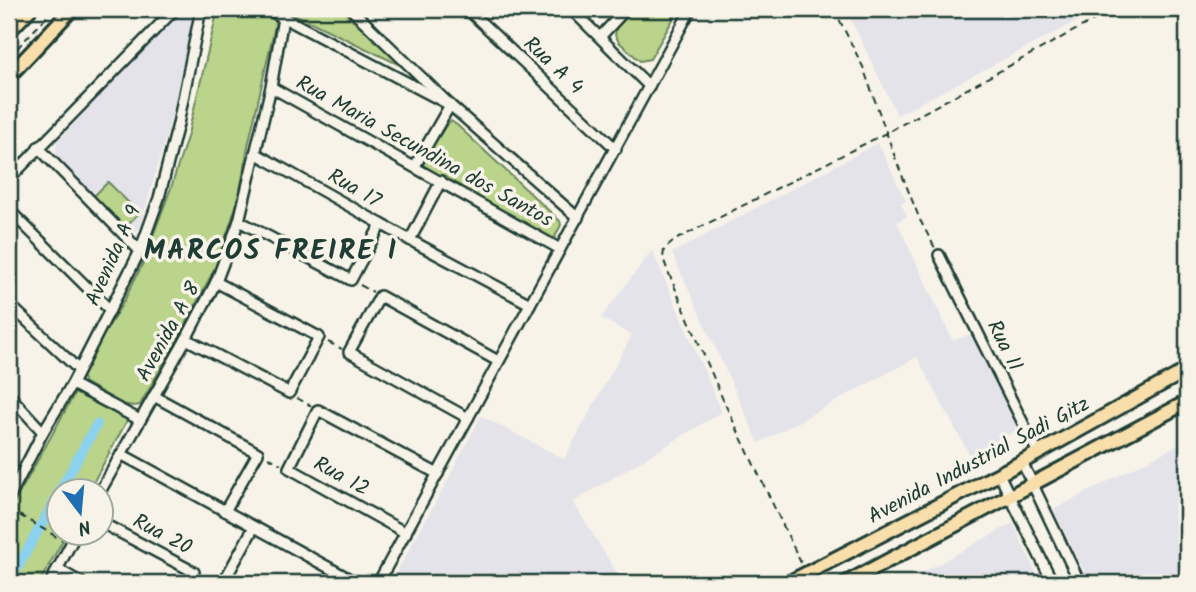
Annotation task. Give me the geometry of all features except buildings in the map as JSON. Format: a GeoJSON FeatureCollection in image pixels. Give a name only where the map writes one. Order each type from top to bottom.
{"type":"FeatureCollection","features":[{"type":"Feature","properties":{"kind":"main road"},"geometry":{"type":"LineString","coordinates":[[9,32],[30,9]]}},
{"type":"Feature","properties":{"kind":"main road"},"geometry":{"type":"LineString","coordinates":[[9,76],[72,9]]}},
{"type":"Feature","properties":{"kind":"main road","name":"Avenida Industrial Sadi Gitz"},"geometry":{"type":"LineString","coordinates":[[788,583],[1022,462],[1187,370]]}},
{"type":"Feature","properties":{"kind":"main road"},"geometry":{"type":"LineString","coordinates":[[846,583],[866,579],[1010,495],[1187,402]]}},
{"type":"Feature","properties":{"kind":"street"},"geometry":{"type":"LineString","coordinates":[[9,179],[175,9]]}},
{"type":"Feature","properties":{"kind":"street","name":"Avenida A 9"},"geometry":{"type":"LineString","coordinates":[[9,495],[72,384],[139,251],[159,198],[178,124],[201,9]]}},
{"type":"Feature","properties":{"kind":"street"},"geometry":{"type":"LineString","coordinates":[[267,9],[450,105]]}},
{"type":"Feature","properties":{"kind":"street"},"geometry":{"type":"LineString","coordinates":[[351,9],[450,105],[578,219]]}},
{"type":"Feature","properties":{"kind":"street","name":"Rua A 4"},"geometry":{"type":"LineString","coordinates":[[467,9],[616,149]]}},
{"type":"Feature","properties":{"kind":"street"},"geometry":{"type":"LineString","coordinates":[[571,9],[649,86]]}},
{"type":"Feature","properties":{"kind":"street"},"geometry":{"type":"LineString","coordinates":[[600,37],[626,9]]}},
{"type":"Feature","properties":{"kind":"street"},"geometry":{"type":"LineString","coordinates":[[378,583],[691,9]]}},
{"type":"Feature","properties":{"kind":"street","name":"Avenida A 8"},"geometry":{"type":"LineString","coordinates":[[109,476],[216,282],[239,221],[271,87],[284,18]]}},
{"type":"Feature","properties":{"kind":"street","name":"Rua Maria Secundina dos Santos"},"geometry":{"type":"LineString","coordinates":[[271,87],[560,249]]}},
{"type":"Feature","properties":{"kind":"street"},"geometry":{"type":"LineString","coordinates":[[415,166],[450,105]]}},
{"type":"Feature","properties":{"kind":"street"},"geometry":{"type":"LineString","coordinates":[[38,147],[139,251]]}},
{"type":"Feature","properties":{"kind":"street","name":"Rua 17"},"geometry":{"type":"LineString","coordinates":[[255,153],[381,224],[351,280]]}},
{"type":"Feature","properties":{"kind":"street"},"geometry":{"type":"LineString","coordinates":[[411,240],[441,181]]}},
{"type":"Feature","properties":{"kind":"street"},"geometry":{"type":"LineString","coordinates":[[9,210],[110,310]]}},
{"type":"Feature","properties":{"kind":"street"},"geometry":{"type":"LineString","coordinates":[[239,221],[351,280]]}},
{"type":"Feature","properties":{"kind":"street"},"geometry":{"type":"LineString","coordinates":[[381,224],[530,304]]}},
{"type":"Feature","properties":{"kind":"street","name":"Rua 11"},"geometry":{"type":"LineString","coordinates":[[939,255],[1038,453]]}},
{"type":"Feature","properties":{"kind":"street"},"geometry":{"type":"LineString","coordinates":[[186,339],[289,393],[319,337],[216,282]]}},
{"type":"Feature","properties":{"kind":"street"},"geometry":{"type":"LineString","coordinates":[[468,418],[349,352],[380,296],[498,361]]}},
{"type":"Feature","properties":{"kind":"street"},"geometry":{"type":"LineString","coordinates":[[9,304],[79,370]]}},
{"type":"Feature","properties":{"kind":"street"},"geometry":{"type":"LineString","coordinates":[[72,384],[140,420]]}},
{"type":"Feature","properties":{"kind":"street"},"geometry":{"type":"LineString","coordinates":[[9,395],[43,432]]}},
{"type":"Feature","properties":{"kind":"street"},"geometry":{"type":"LineString","coordinates":[[154,396],[258,453],[225,511]]}},
{"type":"Feature","properties":{"kind":"street"},"geometry":{"type":"LineString","coordinates":[[318,410],[438,474]]}},
{"type":"Feature","properties":{"kind":"street","name":"Rua 12"},"geometry":{"type":"LineString","coordinates":[[318,410],[289,468],[406,533]]}},
{"type":"Feature","properties":{"kind":"street"},"geometry":{"type":"LineString","coordinates":[[121,454],[357,583]]}},
{"type":"Feature","properties":{"kind":"street"},"geometry":{"type":"LineString","coordinates":[[1022,462],[1080,583]]}},
{"type":"Feature","properties":{"kind":"street"},"geometry":{"type":"LineString","coordinates":[[999,474],[1053,583]]}},
{"type":"Feature","properties":{"kind":"street"},"geometry":{"type":"LineString","coordinates":[[221,583],[254,527]]}},
{"type":"Feature","properties":{"kind":"street","name":"Rua 20"},"geometry":{"type":"LineString","coordinates":[[116,530],[194,572],[187,583]]}},
{"type":"Feature","properties":{"kind":"street"},"geometry":{"type":"LineString","coordinates":[[50,583],[70,546]]}},
{"type":"Feature","properties":{"kind":"street"},"geometry":{"type":"LineString","coordinates":[[57,569],[82,583]]}},
{"type":"Feature","properties":{"kind":"path"},"geometry":{"type":"LineString","coordinates":[[9,57],[54,9]]}},
{"type":"Feature","properties":{"kind":"path"},"geometry":{"type":"LineString","coordinates":[[834,9],[863,67],[920,220],[939,255]]}},
{"type":"Feature","properties":{"kind":"path"},"geometry":{"type":"LineString","coordinates":[[806,574],[724,402],[663,254],[675,240],[886,133],[1114,9]]}},
{"type":"Feature","properties":{"kind":"path"},"geometry":{"type":"LineString","coordinates":[[351,280],[380,296]]}},
{"type":"Feature","properties":{"kind":"path"},"geometry":{"type":"LineString","coordinates":[[319,337],[349,352]]}},
{"type":"Feature","properties":{"kind":"path"},"geometry":{"type":"LineString","coordinates":[[289,393],[318,410]]}},
{"type":"Feature","properties":{"kind":"path"},"geometry":{"type":"LineString","coordinates":[[258,453],[289,468]]}},
{"type":"Feature","properties":{"kind":"path"},"geometry":{"type":"LineString","coordinates":[[9,509],[46,530]]}},
{"type":"Feature","properties":{"kind":"path"},"geometry":{"type":"LineString","coordinates":[[194,572],[221,583]]}},
{"type":"Feature","properties":{"kind":"shaded area"},"geometry":{"type":"Polygon","coordinates":[[[181,9],[197,9],[172,116],[140,227],[135,232],[130,232],[64,165],[56,154],[57,142],[181,9]]]}},
{"type":"Feature","properties":{"kind":"shaded area"},"geometry":{"type":"Polygon","coordinates":[[[846,9],[1101,9],[897,115],[846,9]]]}},
{"type":"Feature","properties":{"kind":"shaded area"},"geometry":{"type":"Polygon","coordinates":[[[878,143],[906,201],[901,203],[907,216],[897,222],[953,341],[970,334],[1019,430],[995,442],[998,454],[975,465],[917,357],[759,443],[672,253],[878,143]]]}},
{"type":"Feature","properties":{"kind":"shaded area"},"geometry":{"type":"Polygon","coordinates":[[[652,250],[722,412],[573,502],[623,583],[390,583],[481,416],[564,459],[632,335],[601,318],[652,250]]]}},
{"type":"Feature","properties":{"kind":"shaded area"},"geometry":{"type":"Polygon","coordinates":[[[1187,440],[1187,583],[1090,583],[1053,510],[1187,440]]]}},
{"type":"Feature","properties":{"kind":"shaded area"},"geometry":{"type":"Polygon","coordinates":[[[1013,523],[1041,583],[920,583],[916,576],[1013,523]]]}},
{"type":"Feature","properties":{"kind":"green space"},"geometry":{"type":"Polygon","coordinates":[[[218,9],[253,9],[276,21],[239,197],[215,268],[176,342],[140,405],[122,404],[84,382],[82,373],[142,265],[171,188],[188,134],[218,9]]]}},
{"type":"Feature","properties":{"kind":"green space"},"geometry":{"type":"Polygon","coordinates":[[[284,9],[341,9],[408,69],[284,9]]]}},
{"type":"Feature","properties":{"kind":"green space"},"geometry":{"type":"Polygon","coordinates":[[[635,9],[679,9],[650,59],[640,61],[615,35],[617,27],[635,9]]]}},
{"type":"Feature","properties":{"kind":"green space"},"geometry":{"type":"Polygon","coordinates":[[[451,121],[560,221],[561,225],[553,241],[423,166],[423,161],[451,121]]]}},
{"type":"Feature","properties":{"kind":"green space"},"geometry":{"type":"Polygon","coordinates":[[[108,182],[139,213],[125,227],[94,196],[108,182]]]}},
{"type":"Feature","properties":{"kind":"green space"},"geometry":{"type":"Polygon","coordinates":[[[75,393],[128,419],[97,476],[46,476],[46,546],[60,546],[39,583],[9,583],[9,512],[75,393]]]}},
{"type":"Feature","properties":{"kind":"waterway"},"geometry":{"type":"LineString","coordinates":[[68,476],[97,424]]}},
{"type":"Feature","properties":{"kind":"waterway"},"geometry":{"type":"LineString","coordinates":[[9,583],[46,516]]}},
{"type":"Feature","properties":{"kind":"district","name":"MARCOS FREIRE I"},"geometry":{"type":"Point","coordinates":[271,251]}}]}
